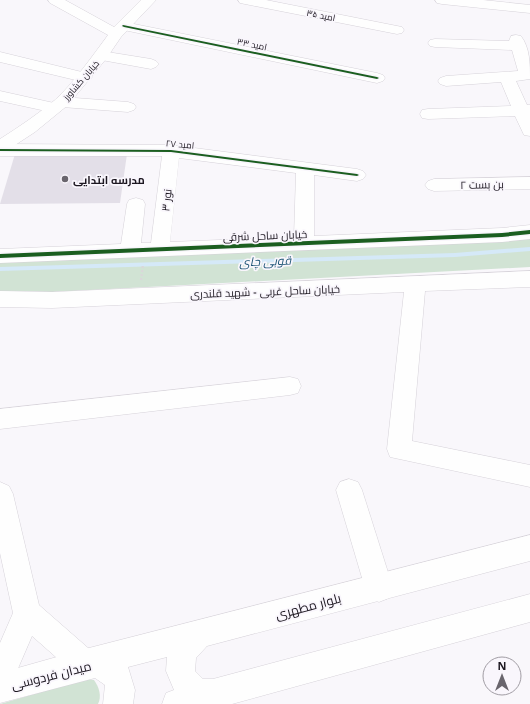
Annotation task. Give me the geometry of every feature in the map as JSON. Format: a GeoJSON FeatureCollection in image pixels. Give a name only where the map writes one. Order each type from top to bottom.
{"type":"FeatureCollection","features":[{"type":"Feature","properties":{"kind":"street","name":"امید ۳۳"},"geometry":{"type":"LineString","coordinates":[[55,0],[120,30],[377,78]]}},
{"type":"Feature","properties":{"kind":"street","name":"خیابان کشاورز"},"geometry":{"type":"LineString","coordinates":[[0,147],[29,128],[59,105],[84,77],[120,30],[149,0]]}},
{"type":"Feature","properties":{"kind":"street","name":"امید ۳۵"},"geometry":{"type":"LineString","coordinates":[[244,0],[397,30]]}},
{"type":"Feature","properties":{"kind":"street"},"geometry":{"type":"LineString","coordinates":[[442,0],[491,2],[530,9]]}},
{"type":"Feature","properties":{"kind":"street"},"geometry":{"type":"LineString","coordinates":[[435,43],[517,42],[527,75],[446,80]]}},
{"type":"Feature","properties":{"kind":"street"},"geometry":{"type":"LineString","coordinates":[[101,56],[151,64]]}},
{"type":"Feature","properties":{"kind":"street"},"geometry":{"type":"LineString","coordinates":[[0,57],[84,77]]}},
{"type":"Feature","properties":{"kind":"street"},"geometry":{"type":"LineString","coordinates":[[506,77],[526,110],[530,131]]}},
{"type":"Feature","properties":{"kind":"street"},"geometry":{"type":"LineString","coordinates":[[0,96],[59,105],[128,107]]}},
{"type":"Feature","properties":{"kind":"street"},"geometry":{"type":"LineString","coordinates":[[428,114],[526,110]]}},
{"type":"Feature","properties":{"kind":"street","name":"امید ۲۷"},"geometry":{"type":"LineString","coordinates":[[0,150],[171,151],[357,174]]}},
{"type":"Feature","properties":{"kind":"street","name":"نور ۳"},"geometry":{"type":"LineString","coordinates":[[145,249],[171,151]]}},
{"type":"Feature","properties":{"kind":"street"},"geometry":{"type":"LineString","coordinates":[[304,243],[305,167]]}},
{"type":"Feature","properties":{"kind":"street","name":"بن بست ۲"},"geometry":{"type":"LineString","coordinates":[[434,185],[530,183]]}},
{"type":"Feature","properties":{"kind":"street"},"geometry":{"type":"LineString","coordinates":[[136,204],[145,249]]}},
{"type":"Feature","properties":{"kind":"street","name":"خیابان ساحل شرقی"},"geometry":{"type":"LineString","coordinates":[[0,256],[494,236],[530,232]]}},
{"type":"Feature","properties":{"kind":"street","name":"خیابان ساحل غربی - شهید قلندری"},"geometry":{"type":"LineString","coordinates":[[0,299],[52,300],[415,284],[530,283]]}},
{"type":"Feature","properties":{"kind":"street"},"geometry":{"type":"LineString","coordinates":[[415,284],[399,449],[530,476]]}},
{"type":"Feature","properties":{"kind":"street"},"geometry":{"type":"LineString","coordinates":[[0,419],[290,386]]}},
{"type":"Feature","properties":{"kind":"street"},"geometry":{"type":"LineString","coordinates":[[349,490],[379,588]]}},
{"type":"Feature","properties":{"kind":"street"},"geometry":{"type":"LineString","coordinates":[[0,494],[28,613],[85,664]]}},
{"type":"Feature","properties":{"kind":"street","name":"بلوار مطهری"},"geometry":{"type":"LineString","coordinates":[[85,664],[530,548]]}},
{"type":"Feature","properties":{"kind":"street"},"geometry":{"type":"LineString","coordinates":[[177,704],[530,608]]}},
{"type":"Feature","properties":{"kind":"street"},"geometry":{"type":"LineString","coordinates":[[0,677],[28,613]]}},
{"type":"Feature","properties":{"kind":"street"},"geometry":{"type":"LineString","coordinates":[[200,634],[186,646],[182,655],[180,666],[182,676],[187,685],[194,691],[204,695],[212,694]]}},
{"type":"Feature","properties":{"kind":"street","name":"میدان فردوسی"},"geometry":{"type":"LineString","coordinates":[[0,688],[85,664],[104,664],[118,677],[121,686],[118,704]]}},
{"type":"Feature","properties":{"kind":"path"},"geometry":{"type":"LineString","coordinates":[[140,296],[145,249]]}},
{"type":"Feature","properties":{"kind":"green space"},"geometry":{"type":"Polygon","coordinates":[[[530,237],[530,267],[53,292],[0,291],[0,261],[530,237]]]}},
{"type":"Feature","properties":{"kind":"green space"},"geometry":{"type":"Polygon","coordinates":[[[86,679],[94,680],[97,686],[100,695],[98,704],[0,704],[86,679]]]}},
{"type":"Feature","properties":{"kind":"building","name":"مدرسه ابتدایی"},"geometry":{"type":"Polygon","coordinates":[[[15,154],[127,154],[120,203],[0,204],[15,154]]]}},
{"type":"Feature","properties":{"kind":"waterway","name":"قوبی چای"},"geometry":{"type":"LineString","coordinates":[[0,269],[455,255],[530,249]]}},
{"type":"Feature","properties":{"kind":"cycle path"},"geometry":{"type":"LineString","coordinates":[[124,26],[377,78]]}},
{"type":"Feature","properties":{"kind":"cycle path"},"geometry":{"type":"LineString","coordinates":[[0,150],[171,151],[357,175]]}},
{"type":"Feature","properties":{"kind":"cycle path"},"geometry":{"type":"LineString","coordinates":[[0,256],[502,235],[530,232]]}},
{"type":"Feature","properties":{"kind":"place","name":"مدرسه ابتدایی"},"geometry":{"type":"Point","coordinates":[65,179]}}]}
